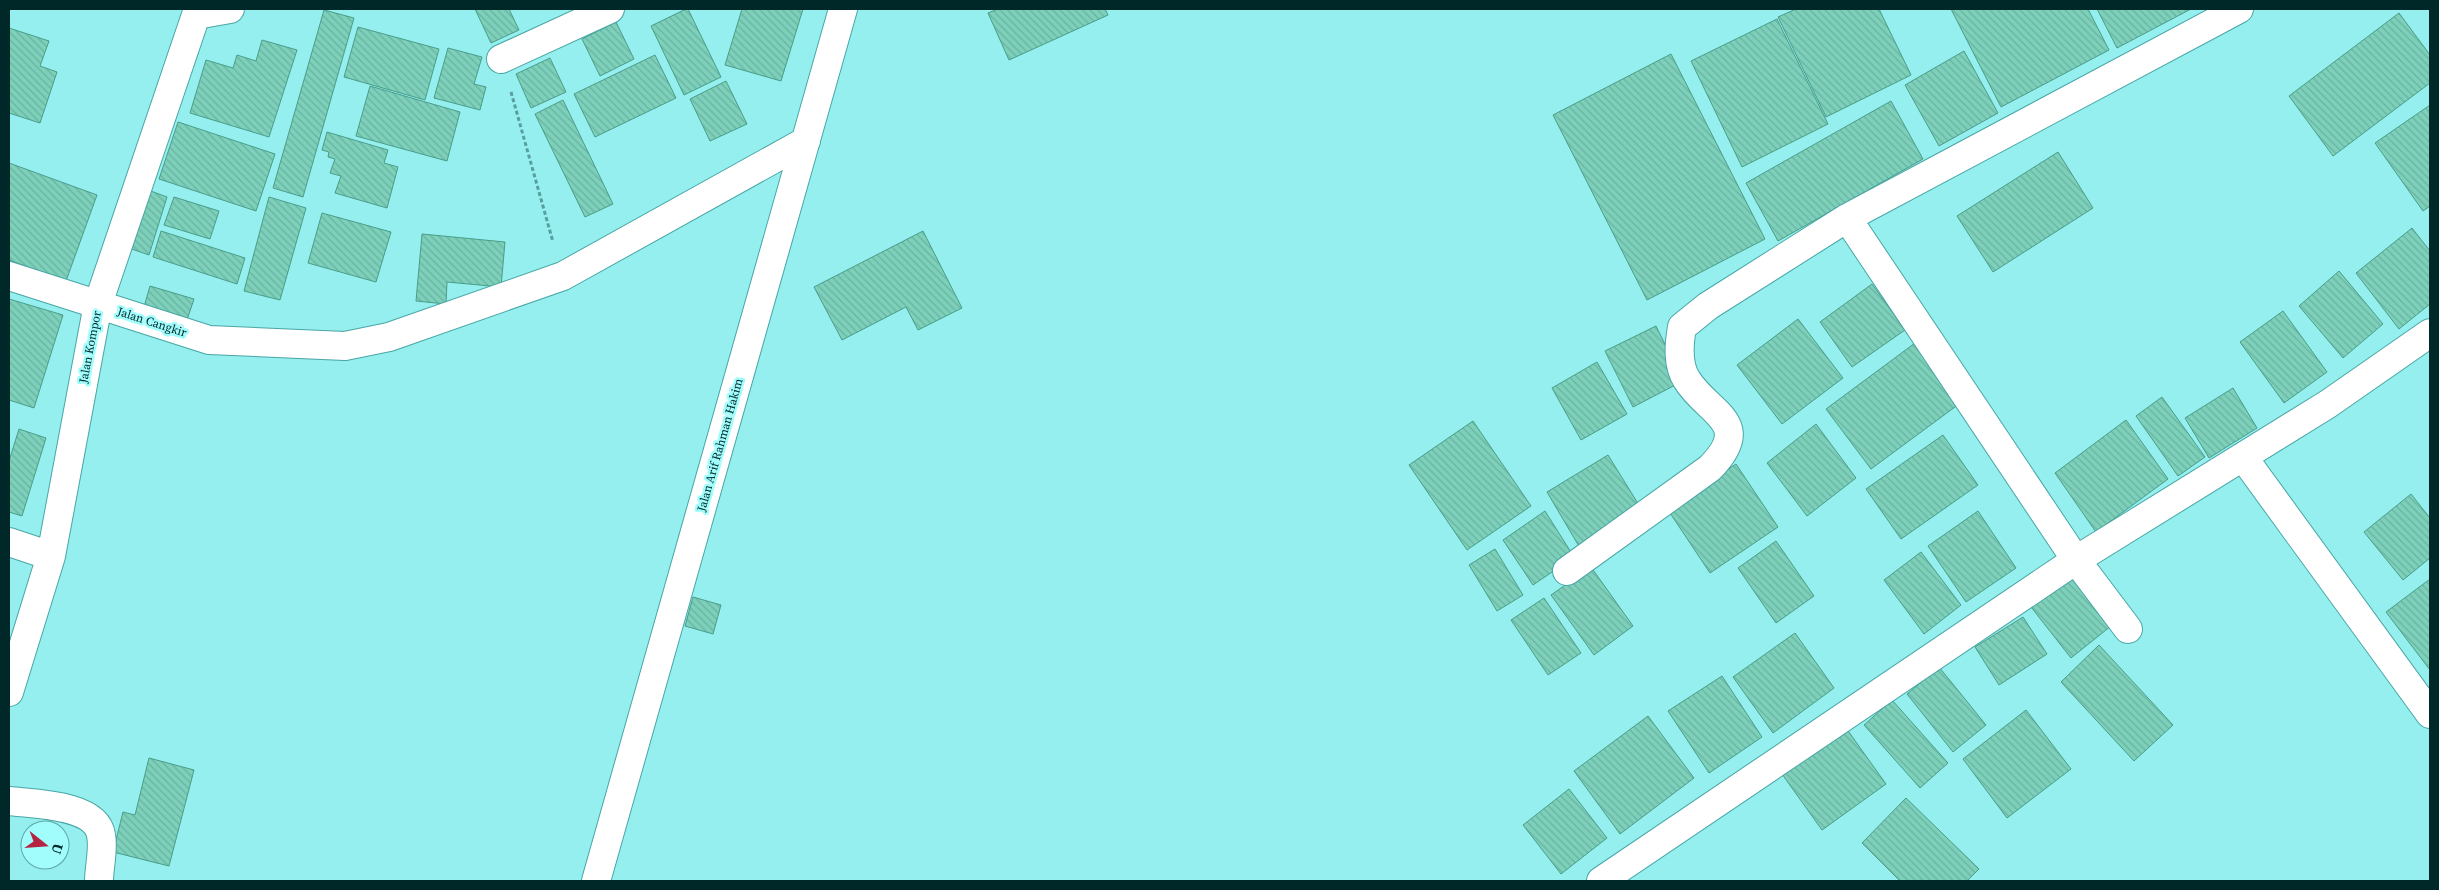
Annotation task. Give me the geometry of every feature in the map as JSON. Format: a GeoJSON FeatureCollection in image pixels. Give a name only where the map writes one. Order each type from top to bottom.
{"type":"FeatureCollection","features":[{"type":"Feature","properties":{"kind":"street"},"geometry":{"type":"LineString","coordinates":[[197,12],[230,9]]}},
{"type":"Feature","properties":{"kind":"street"},"geometry":{"type":"LineString","coordinates":[[501,59],[610,9]]}},
{"type":"Feature","properties":{"kind":"street","name":"Jalan Arif Rahman Hakim"},"geometry":{"type":"LineString","coordinates":[[596,881],[843,9]]}},
{"type":"Feature","properties":{"kind":"street"},"geometry":{"type":"LineString","coordinates":[[1567,571],[1710,468],[1722,455],[1729,437],[1724,418],[1687,380],[1678,349],[1682,327],[1708,306],[1847,218],[2239,9]]}},
{"type":"Feature","properties":{"kind":"street","name":"Jalan Kompor"},"geometry":{"type":"LineString","coordinates":[[9,692],[51,556],[98,304],[197,12]]}},
{"type":"Feature","properties":{"kind":"street","name":"Jalan Cangkir"},"geometry":{"type":"LineString","coordinates":[[9,276],[209,340],[345,346],[389,337],[563,276],[806,141]]}},
{"type":"Feature","properties":{"kind":"street"},"geometry":{"type":"LineString","coordinates":[[1847,218],[2076,560],[2128,630]]}},
{"type":"Feature","properties":{"kind":"street"},"geometry":{"type":"LineString","coordinates":[[1601,881],[2076,560],[2328,404],[2430,333]]}},
{"type":"Feature","properties":{"kind":"street"},"geometry":{"type":"LineString","coordinates":[[2243,457],[2430,714]]}},
{"type":"Feature","properties":{"kind":"street"},"geometry":{"type":"LineString","coordinates":[[9,542],[51,556]]}},
{"type":"Feature","properties":{"kind":"street"},"geometry":{"type":"LineString","coordinates":[[9,801],[68,808],[89,816],[97,824],[101,835],[99,881]]}},
{"type":"Feature","properties":{"kind":"path"},"geometry":{"type":"LineString","coordinates":[[501,59],[563,276]]}},
{"type":"Feature","properties":{"kind":"building"},"geometry":{"type":"Polygon","coordinates":[[[475,9],[509,9],[519,30],[491,43],[475,9]]]}},
{"type":"Feature","properties":{"kind":"building"},"geometry":{"type":"Polygon","coordinates":[[[688,9],[721,77],[684,95],[651,26],[688,9]]]}},
{"type":"Feature","properties":{"kind":"building"},"geometry":{"type":"Polygon","coordinates":[[[742,9],[803,9],[781,81],[725,65],[742,9]]]}},
{"type":"Feature","properties":{"kind":"building"},"geometry":{"type":"Polygon","coordinates":[[[998,9],[1105,9],[1108,15],[1009,60],[988,13],[998,9]]]}},
{"type":"Feature","properties":{"kind":"building"},"geometry":{"type":"Polygon","coordinates":[[[1796,9],[1879,9],[1911,75],[1826,117],[1778,17],[1796,9]]]}},
{"type":"Feature","properties":{"kind":"building"},"geometry":{"type":"Polygon","coordinates":[[[1951,9],[2088,9],[2109,50],[2001,107],[1951,9]]]}},
{"type":"Feature","properties":{"kind":"building"},"geometry":{"type":"Polygon","coordinates":[[[2097,9],[2191,9],[2117,48],[2097,9]]]}},
{"type":"Feature","properties":{"kind":"building"},"geometry":{"type":"Polygon","coordinates":[[[324,10],[354,18],[303,197],[273,188],[324,10]]]}},
{"type":"Feature","properties":{"kind":"building"},"geometry":{"type":"Polygon","coordinates":[[[2399,13],[2430,55],[2430,83],[2333,156],[2289,96],[2399,13]]]}},
{"type":"Feature","properties":{"kind":"building"},"geometry":{"type":"Polygon","coordinates":[[[1777,19],[1828,124],[1742,167],[1691,61],[1777,19]]]}},
{"type":"Feature","properties":{"kind":"building"},"geometry":{"type":"Polygon","coordinates":[[[616,22],[634,59],[600,76],[582,39],[616,22]]]}},
{"type":"Feature","properties":{"kind":"building"},"geometry":{"type":"Polygon","coordinates":[[[358,27],[439,49],[425,100],[344,77],[358,27]]]}},
{"type":"Feature","properties":{"kind":"building"},"geometry":{"type":"Polygon","coordinates":[[[9,28],[49,41],[40,66],[57,72],[40,123],[9,113],[9,28]]]}},
{"type":"Feature","properties":{"kind":"building"},"geometry":{"type":"Polygon","coordinates":[[[262,40],[297,50],[269,137],[190,113],[206,60],[233,68],[237,55],[256,61],[262,40]]]}},
{"type":"Feature","properties":{"kind":"building"},"geometry":{"type":"Polygon","coordinates":[[[448,48],[482,57],[474,84],[486,87],[480,110],[434,98],[448,48]]]}},
{"type":"Feature","properties":{"kind":"building"},"geometry":{"type":"Polygon","coordinates":[[[1964,51],[1998,113],[1939,146],[1905,85],[1964,51]]]}},
{"type":"Feature","properties":{"kind":"building"},"geometry":{"type":"Polygon","coordinates":[[[1671,54],[1765,239],[1647,300],[1553,115],[1671,54]]]}},
{"type":"Feature","properties":{"kind":"building"},"geometry":{"type":"Polygon","coordinates":[[[655,55],[676,98],[595,137],[574,94],[655,55]]]}},
{"type":"Feature","properties":{"kind":"building"},"geometry":{"type":"Polygon","coordinates":[[[550,58],[566,92],[531,108],[516,74],[550,58]]]}},
{"type":"Feature","properties":{"kind":"building"},"geometry":{"type":"Polygon","coordinates":[[[726,81],[747,124],[710,141],[690,99],[726,81]]]}},
{"type":"Feature","properties":{"kind":"building"},"geometry":{"type":"Polygon","coordinates":[[[370,86],[460,112],[447,161],[356,136],[370,86]]]}},
{"type":"Feature","properties":{"kind":"building"},"geometry":{"type":"Polygon","coordinates":[[[563,100],[613,204],[585,217],[535,114],[563,100]]]}},
{"type":"Feature","properties":{"kind":"building"},"geometry":{"type":"Polygon","coordinates":[[[1891,101],[1923,159],[1778,241],[1746,183],[1891,101]]]}},
{"type":"Feature","properties":{"kind":"building"},"geometry":{"type":"Polygon","coordinates":[[[2430,105],[2430,206],[2423,211],[2375,143],[2430,105]]]}},
{"type":"Feature","properties":{"kind":"building"},"geometry":{"type":"Polygon","coordinates":[[[178,122],[275,154],[256,211],[159,179],[178,122]]]}},
{"type":"Feature","properties":{"kind":"building"},"geometry":{"type":"Polygon","coordinates":[[[327,132],[388,150],[384,163],[398,167],[387,208],[335,193],[341,176],[330,173],[335,159],[328,157],[329,152],[322,150],[327,132]]]}},
{"type":"Feature","properties":{"kind":"building"},"geometry":{"type":"Polygon","coordinates":[[[2058,152],[2093,208],[1993,272],[1957,216],[2058,152]]]}},
{"type":"Feature","properties":{"kind":"building"},"geometry":{"type":"Polygon","coordinates":[[[9,163],[97,195],[66,281],[9,260],[9,163]]]}},
{"type":"Feature","properties":{"kind":"building"},"geometry":{"type":"Polygon","coordinates":[[[148,190],[167,197],[149,255],[129,248],[148,190]]]}},
{"type":"Feature","properties":{"kind":"building"},"geometry":{"type":"Polygon","coordinates":[[[174,197],[219,211],[210,239],[164,225],[174,197]]]}},
{"type":"Feature","properties":{"kind":"building"},"geometry":{"type":"Polygon","coordinates":[[[269,197],[306,208],[280,300],[244,291],[269,197]]]}},
{"type":"Feature","properties":{"kind":"building"},"geometry":{"type":"Polygon","coordinates":[[[322,213],[391,232],[376,282],[308,263],[322,213]]]}},
{"type":"Feature","properties":{"kind":"building"},"geometry":{"type":"Polygon","coordinates":[[[2412,228],[2430,251],[2430,304],[2399,329],[2356,273],[2412,228]]]}},
{"type":"Feature","properties":{"kind":"building"},"geometry":{"type":"Polygon","coordinates":[[[161,231],[245,258],[237,284],[153,257],[161,231]]]}},
{"type":"Feature","properties":{"kind":"building"},"geometry":{"type":"Polygon","coordinates":[[[923,231],[962,308],[918,330],[906,307],[842,340],[814,287],[923,231]]]}},
{"type":"Feature","properties":{"kind":"building"},"geometry":{"type":"Polygon","coordinates":[[[422,234],[505,242],[501,287],[447,282],[446,304],[416,301],[422,234]]]}},
{"type":"Feature","properties":{"kind":"building"},"geometry":{"type":"Polygon","coordinates":[[[2339,271],[2383,324],[2343,358],[2299,306],[2339,271]]]}},
{"type":"Feature","properties":{"kind":"building"},"geometry":{"type":"Polygon","coordinates":[[[1872,284],[1905,330],[1852,367],[1820,322],[1872,284]]]}},
{"type":"Feature","properties":{"kind":"building"},"geometry":{"type":"Polygon","coordinates":[[[150,286],[194,299],[187,320],[144,307],[150,286]]]}},
{"type":"Feature","properties":{"kind":"building"},"geometry":{"type":"Polygon","coordinates":[[[9,299],[63,315],[34,408],[9,400],[9,299]]]}},
{"type":"Feature","properties":{"kind":"building"},"geometry":{"type":"Polygon","coordinates":[[[2283,311],[2327,372],[2284,403],[2240,342],[2283,311]]]}},
{"type":"Feature","properties":{"kind":"building"},"geometry":{"type":"Polygon","coordinates":[[[1798,319],[1843,378],[1782,424],[1737,365],[1798,319]]]}},
{"type":"Feature","properties":{"kind":"building"},"geometry":{"type":"Polygon","coordinates":[[[1656,326],[1683,381],[1633,407],[1605,351],[1656,326]]]}},
{"type":"Feature","properties":{"kind":"building"},"geometry":{"type":"Polygon","coordinates":[[[1915,343],[1959,404],[1871,469],[1826,409],[1915,343]]]}},
{"type":"Feature","properties":{"kind":"building"},"geometry":{"type":"Polygon","coordinates":[[[1597,362],[1627,414],[1581,440],[1552,388],[1597,362]]]}},
{"type":"Feature","properties":{"kind":"building"},"geometry":{"type":"Polygon","coordinates":[[[2233,388],[2257,428],[2209,458],[2185,418],[2233,388]]]}},
{"type":"Feature","properties":{"kind":"building"},"geometry":{"type":"Polygon","coordinates":[[[2162,397],[2205,457],[2178,476],[2136,416],[2162,397]]]}},
{"type":"Feature","properties":{"kind":"building"},"geometry":{"type":"Polygon","coordinates":[[[2126,420],[2168,479],[2096,532],[2055,473],[2126,420]]]}},
{"type":"Feature","properties":{"kind":"building"},"geometry":{"type":"Polygon","coordinates":[[[1473,421],[1531,506],[1467,550],[1409,465],[1473,421]]]}},
{"type":"Feature","properties":{"kind":"building"},"geometry":{"type":"Polygon","coordinates":[[[1816,424],[1856,478],[1807,516],[1767,463],[1816,424]]]}},
{"type":"Feature","properties":{"kind":"building"},"geometry":{"type":"Polygon","coordinates":[[[19,429],[46,438],[22,516],[9,512],[9,461],[19,429]]]}},
{"type":"Feature","properties":{"kind":"building"},"geometry":{"type":"Polygon","coordinates":[[[1943,435],[1978,485],[1901,539],[1866,489],[1943,435]]]}},
{"type":"Feature","properties":{"kind":"building"},"geometry":{"type":"Polygon","coordinates":[[[1608,455],[1642,510],[1580,548],[1547,492],[1608,455]]]}},
{"type":"Feature","properties":{"kind":"building"},"geometry":{"type":"Polygon","coordinates":[[[1736,464],[1778,527],[1710,573],[1668,510],[1736,464]]]}},
{"type":"Feature","properties":{"kind":"building"},"geometry":{"type":"Polygon","coordinates":[[[2411,494],[2430,518],[2430,558],[2403,580],[2364,532],[2411,494]]]}},
{"type":"Feature","properties":{"kind":"building"},"geometry":{"type":"Polygon","coordinates":[[[1545,511],[1574,557],[1533,585],[1503,540],[1545,511]]]}},
{"type":"Feature","properties":{"kind":"building"},"geometry":{"type":"Polygon","coordinates":[[[1978,511],[2016,568],[1966,602],[1928,546],[1978,511]]]}},
{"type":"Feature","properties":{"kind":"building"},"geometry":{"type":"Polygon","coordinates":[[[1776,541],[1814,596],[1776,623],[1738,568],[1776,541]]]}},
{"type":"Feature","properties":{"kind":"building"},"geometry":{"type":"Polygon","coordinates":[[[1495,549],[1523,595],[1497,611],[1469,565],[1495,549]]]}},
{"type":"Feature","properties":{"kind":"building"},"geometry":{"type":"Polygon","coordinates":[[[1921,552],[1961,605],[1924,634],[1884,580],[1921,552]]]}},
{"type":"Feature","properties":{"kind":"building"},"geometry":{"type":"Polygon","coordinates":[[[1591,567],[1633,626],[1594,655],[1551,595],[1591,567]]]}},
{"type":"Feature","properties":{"kind":"building"},"geometry":{"type":"Polygon","coordinates":[[[2071,574],[2111,626],[2071,658],[2031,607],[2071,574]]]}},
{"type":"Feature","properties":{"kind":"building"},"geometry":{"type":"Polygon","coordinates":[[[2430,579],[2430,670],[2386,612],[2430,579]]]}},
{"type":"Feature","properties":{"kind":"building"},"geometry":{"type":"Polygon","coordinates":[[[693,597],[721,605],[713,634],[685,626],[693,597]]]}},
{"type":"Feature","properties":{"kind":"building"},"geometry":{"type":"Polygon","coordinates":[[[1544,598],[1581,653],[1548,675],[1511,620],[1544,598]]]}},
{"type":"Feature","properties":{"kind":"building"},"geometry":{"type":"Polygon","coordinates":[[[2023,617],[2047,654],[1999,685],[1975,647],[2023,617]]]}},
{"type":"Feature","properties":{"kind":"building"},"geometry":{"type":"Polygon","coordinates":[[[1795,633],[1834,688],[1773,733],[1733,677],[1795,633]]]}},
{"type":"Feature","properties":{"kind":"building"},"geometry":{"type":"Polygon","coordinates":[[[2099,645],[2173,725],[2134,761],[2061,682],[2099,645]]]}},
{"type":"Feature","properties":{"kind":"building"},"geometry":{"type":"Polygon","coordinates":[[[1939,667],[1986,725],[1953,752],[1907,694],[1939,667]]]}},
{"type":"Feature","properties":{"kind":"building"},"geometry":{"type":"Polygon","coordinates":[[[1722,676],[1762,737],[1709,773],[1668,711],[1722,676]]]}},
{"type":"Feature","properties":{"kind":"building"},"geometry":{"type":"Polygon","coordinates":[[[1892,700],[1948,763],[1920,788],[1864,725],[1892,700]]]}},
{"type":"Feature","properties":{"kind":"building"},"geometry":{"type":"Polygon","coordinates":[[[2026,710],[2071,769],[2007,818],[1963,759],[2026,710]]]}},
{"type":"Feature","properties":{"kind":"building"},"geometry":{"type":"Polygon","coordinates":[[[1648,716],[1694,778],[1620,834],[1574,771],[1648,716]]]}},
{"type":"Feature","properties":{"kind":"building"},"geometry":{"type":"Polygon","coordinates":[[[1846,728],[1886,784],[1822,830],[1782,774],[1846,728]]]}},
{"type":"Feature","properties":{"kind":"building"},"geometry":{"type":"Polygon","coordinates":[[[149,758],[194,770],[169,866],[113,852],[123,812],[135,815],[149,758]]]}},
{"type":"Feature","properties":{"kind":"building"},"geometry":{"type":"Polygon","coordinates":[[[1569,789],[1607,838],[1561,874],[1523,825],[1569,789]]]}},
{"type":"Feature","properties":{"kind":"building"},"geometry":{"type":"Polygon","coordinates":[[[1906,798],[1979,869],[1967,881],[1900,881],[1862,843],[1906,798]]]}}]}
